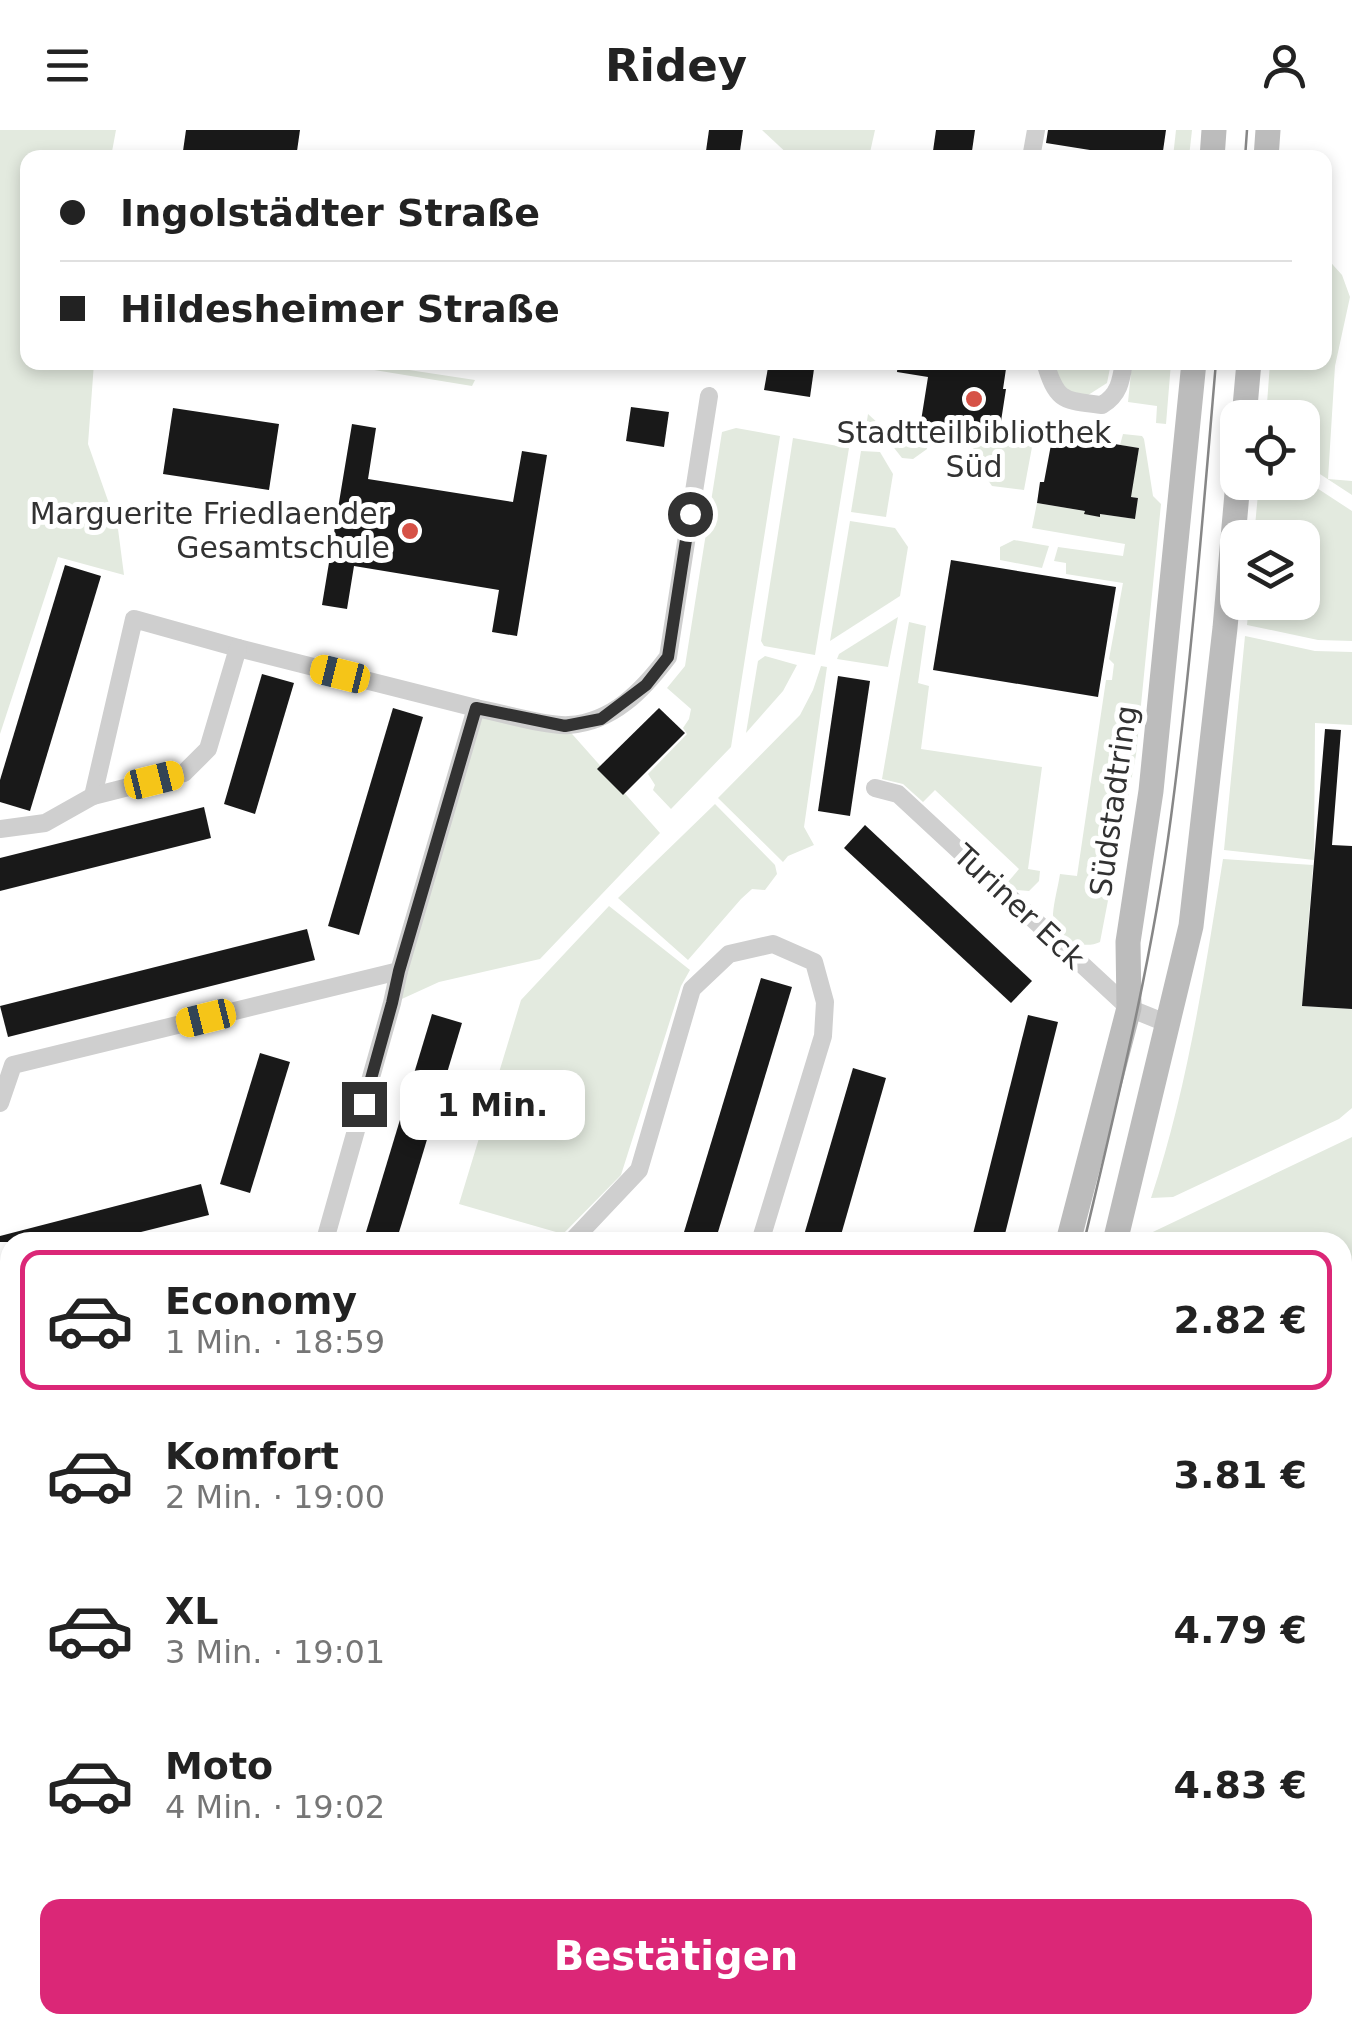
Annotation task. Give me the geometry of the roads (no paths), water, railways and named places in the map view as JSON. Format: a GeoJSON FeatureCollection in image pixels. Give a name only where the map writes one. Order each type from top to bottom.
{"type":"FeatureCollection","features":[{"type":"Feature","properties":{"kind":"street"},"geometry":{"type":"LineString","coordinates":[[1048,370],[1056,390],[1066,400],[1102,406],[1120,387],[1123,370]]}},
{"type":"Feature","properties":{"kind":"street","name":"Südstadtring"},"geometry":{"type":"LineString","coordinates":[[1071,1232],[1129,1008],[1128,942],[1151,791],[1193,370]]}},
{"type":"Feature","properties":{"kind":"street"},"geometry":{"type":"LineString","coordinates":[[1246,400],[1248,370]]}},
{"type":"Feature","properties":{"kind":"street"},"geometry":{"type":"LineString","coordinates":[[93,796],[134,619],[476,708],[565,726],[601,719],[646,685],[668,657],[708,396]]}},
{"type":"Feature","properties":{"kind":"street"},"geometry":{"type":"LineString","coordinates":[[1116,1232],[1191,926],[1236,500]]}},
{"type":"Feature","properties":{"kind":"street"},"geometry":{"type":"LineString","coordinates":[[0,829],[44,823],[93,796],[184,772],[208,749],[238,648]]}},
{"type":"Feature","properties":{"kind":"street"},"geometry":{"type":"LineString","coordinates":[[326,1232],[476,708]]}},
{"type":"Feature","properties":{"kind":"street","name":"Turiner Eck"},"geometry":{"type":"LineString","coordinates":[[875,788],[898,794],[1129,1008],[1166,1023]]}},
{"type":"Feature","properties":{"kind":"street"},"geometry":{"type":"LineString","coordinates":[[580,1232],[639,1170],[692,989],[729,954],[773,944],[814,962],[825,1002],[824,1036],[763,1232]]}},
{"type":"Feature","properties":{"kind":"street"},"geometry":{"type":"LineString","coordinates":[[0,1103],[12,1065],[399,971]]}},
{"type":"Feature","properties":{"kind":"tram line"},"geometry":{"type":"LineString","coordinates":[[1246,150],[1247,130]]}},
{"type":"Feature","properties":{"kind":"tram line"},"geometry":{"type":"LineString","coordinates":[[1086,1232],[1133,1031],[1163,871],[1191,647],[1215,370]]}},
{"type":"Feature","properties":{"kind":"place","name":"Stadtteilbibliothek Süd"},"geometry":{"type":"Point","coordinates":[974,399]}},
{"type":"Feature","properties":{"kind":"place","name":"Marguerite Friedlaender Gesamtschule"},"geometry":{"type":"Point","coordinates":[410,531]}}]}
